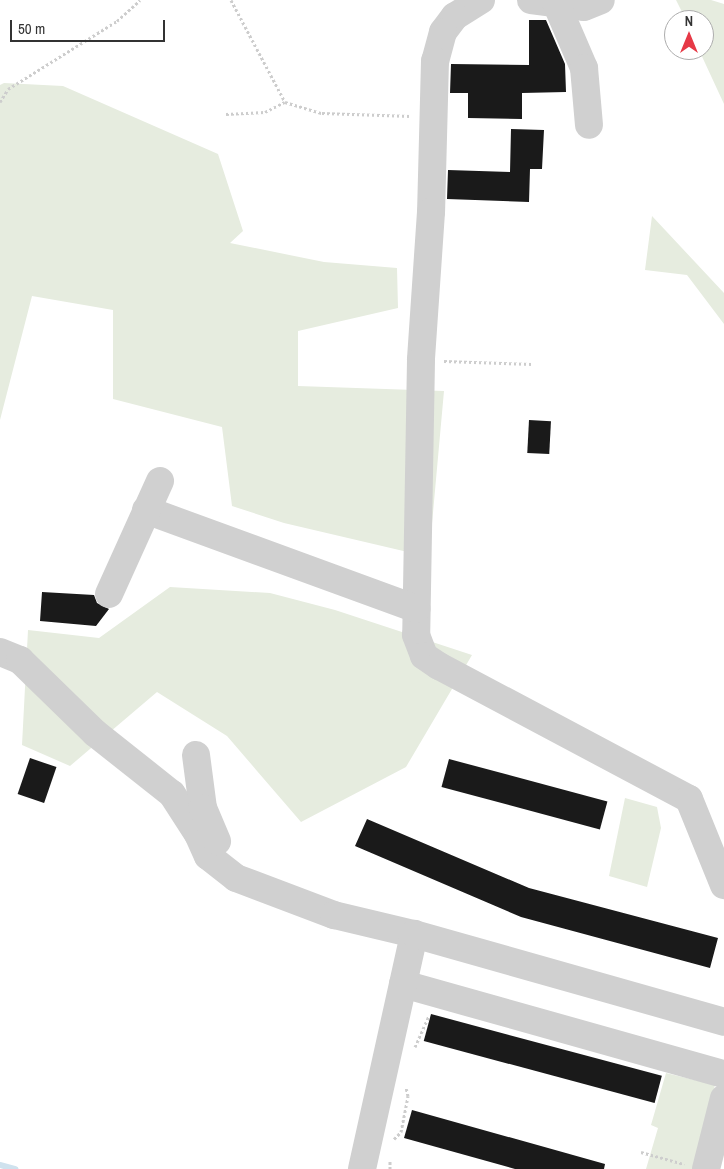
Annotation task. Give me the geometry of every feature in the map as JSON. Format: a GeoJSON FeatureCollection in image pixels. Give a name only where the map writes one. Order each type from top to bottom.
{"type":"FeatureCollection","features":[{"type":"Feature","properties":{"kind":"street"},"geometry":{"type":"LineString","coordinates":[[481,0],[455,16],[443,32],[435,61],[431,212],[421,360],[416,635],[424,656],[689,799],[724,885]]}},
{"type":"Feature","properties":{"kind":"street"},"geometry":{"type":"LineString","coordinates":[[544,2],[584,7],[600,0]]}},
{"type":"Feature","properties":{"kind":"street"},"geometry":{"type":"LineString","coordinates":[[544,2],[584,68],[589,126]]}},
{"type":"Feature","properties":{"kind":"street"},"geometry":{"type":"LineString","coordinates":[[109,594],[160,481]]}},
{"type":"Feature","properties":{"kind":"street"},"geometry":{"type":"LineString","coordinates":[[146,510],[416,609]]}},
{"type":"Feature","properties":{"kind":"street"},"geometry":{"type":"LineString","coordinates":[[0,652],[20,660],[95,733],[172,794],[198,834],[208,856],[236,878],[334,916],[414,934],[724,1022]]}},
{"type":"Feature","properties":{"kind":"street"},"geometry":{"type":"LineString","coordinates":[[196,755],[203,808],[218,845],[237,868],[236,878]]}},
{"type":"Feature","properties":{"kind":"street"},"geometry":{"type":"LineString","coordinates":[[362,1169],[416,988],[414,934]]}},
{"type":"Feature","properties":{"kind":"street"},"geometry":{"type":"LineString","coordinates":[[416,988],[724,1074]]}},
{"type":"Feature","properties":{"kind":"street"},"geometry":{"type":"LineString","coordinates":[[700,1168],[724,1098]]}},
{"type":"Feature","properties":{"kind":"path"},"geometry":{"type":"LineString","coordinates":[[0,102],[8,89],[117,21],[140,0]]}},
{"type":"Feature","properties":{"kind":"path"},"geometry":{"type":"LineString","coordinates":[[232,0],[285,102]]}},
{"type":"Feature","properties":{"kind":"path"},"geometry":{"type":"LineString","coordinates":[[226,114],[265,112],[285,102],[322,113],[433,116]]}},
{"type":"Feature","properties":{"kind":"path"},"geometry":{"type":"LineString","coordinates":[[421,360],[532,364]]}},
{"type":"Feature","properties":{"kind":"path"},"geometry":{"type":"LineString","coordinates":[[412,1058],[426,1027],[416,988]]}},
{"type":"Feature","properties":{"kind":"path"},"geometry":{"type":"LineString","coordinates":[[392,1142],[401,1132],[408,1077]]}},
{"type":"Feature","properties":{"kind":"path"},"geometry":{"type":"LineString","coordinates":[[390,1169],[391,1151]]}},
{"type":"Feature","properties":{"kind":"path"},"geometry":{"type":"LineString","coordinates":[[641,1152],[700,1168]]}},
{"type":"Feature","properties":{"kind":"shaded area"},"geometry":{"type":"Polygon","coordinates":[[[676,0],[711,0],[724,4],[724,104],[704,60],[714,60],[714,10],[681,10],[676,0]]]}},
{"type":"Feature","properties":{"kind":"shaded area"},"geometry":{"type":"Polygon","coordinates":[[[4,83],[63,86],[218,154],[243,231],[230,243],[324,262],[397,268],[398,308],[298,331],[298,386],[444,391],[429,557],[284,523],[232,506],[222,427],[113,399],[113,310],[32,296],[0,420],[0,85],[4,83]]]}},
{"type":"Feature","properties":{"kind":"shaded area"},"geometry":{"type":"Polygon","coordinates":[[[652,216],[724,293],[724,324],[687,275],[645,270],[652,216]]]}},
{"type":"Feature","properties":{"kind":"shaded area"},"geometry":{"type":"Polygon","coordinates":[[[170,587],[270,593],[335,610],[472,655],[406,767],[301,822],[227,736],[157,692],[70,766],[22,745],[28,630],[99,638],[170,587]]]}},
{"type":"Feature","properties":{"kind":"shaded area"},"geometry":{"type":"Polygon","coordinates":[[[625,798],[657,807],[661,828],[647,887],[609,876],[625,798]]]}},
{"type":"Feature","properties":{"kind":"shaded area"},"geometry":{"type":"Polygon","coordinates":[[[666,1073],[715,1085],[694,1169],[646,1169],[658,1128],[651,1125],[666,1073]]]}},
{"type":"Feature","properties":{"kind":"building"},"geometry":{"type":"Polygon","coordinates":[[[529,20],[546,20],[565,64],[566,92],[522,93],[522,119],[468,118],[468,93],[450,93],[451,64],[529,65],[529,20]]]}},
{"type":"Feature","properties":{"kind":"building"},"geometry":{"type":"Polygon","coordinates":[[[511,129],[544,130],[542,169],[530,169],[529,202],[447,199],[448,170],[510,172],[511,129]]]}},
{"type":"Feature","properties":{"kind":"building"},"geometry":{"type":"Polygon","coordinates":[[[529,420],[551,421],[549,454],[527,453],[529,420]]]}},
{"type":"Feature","properties":{"kind":"building"},"geometry":{"type":"Polygon","coordinates":[[[42,592],[94,595],[97,603],[109,609],[96,626],[40,621],[42,592]]]}},
{"type":"Feature","properties":{"kind":"building"},"geometry":{"type":"Polygon","coordinates":[[[30,758],[56,767],[44,803],[18,794],[30,758]]]}},
{"type":"Feature","properties":{"kind":"building"},"geometry":{"type":"Polygon","coordinates":[[[449,759],[607,801],[600,829],[441,787],[449,759]]]}},
{"type":"Feature","properties":{"kind":"building"},"geometry":{"type":"Polygon","coordinates":[[[367,819],[529,888],[718,938],[710,968],[521,917],[355,846],[367,819]]]}},
{"type":"Feature","properties":{"kind":"building"},"geometry":{"type":"Polygon","coordinates":[[[431,1014],[662,1076],[655,1103],[424,1041],[431,1014]]]}},
{"type":"Feature","properties":{"kind":"building"},"geometry":{"type":"Polygon","coordinates":[[[412,1110],[605,1164],[604,1169],[515,1169],[404,1138],[412,1110]]]}},
{"type":"Feature","properties":{"kind":"waterway"},"geometry":{"type":"LineString","coordinates":[[0,1165],[15,1169]]}}]}
